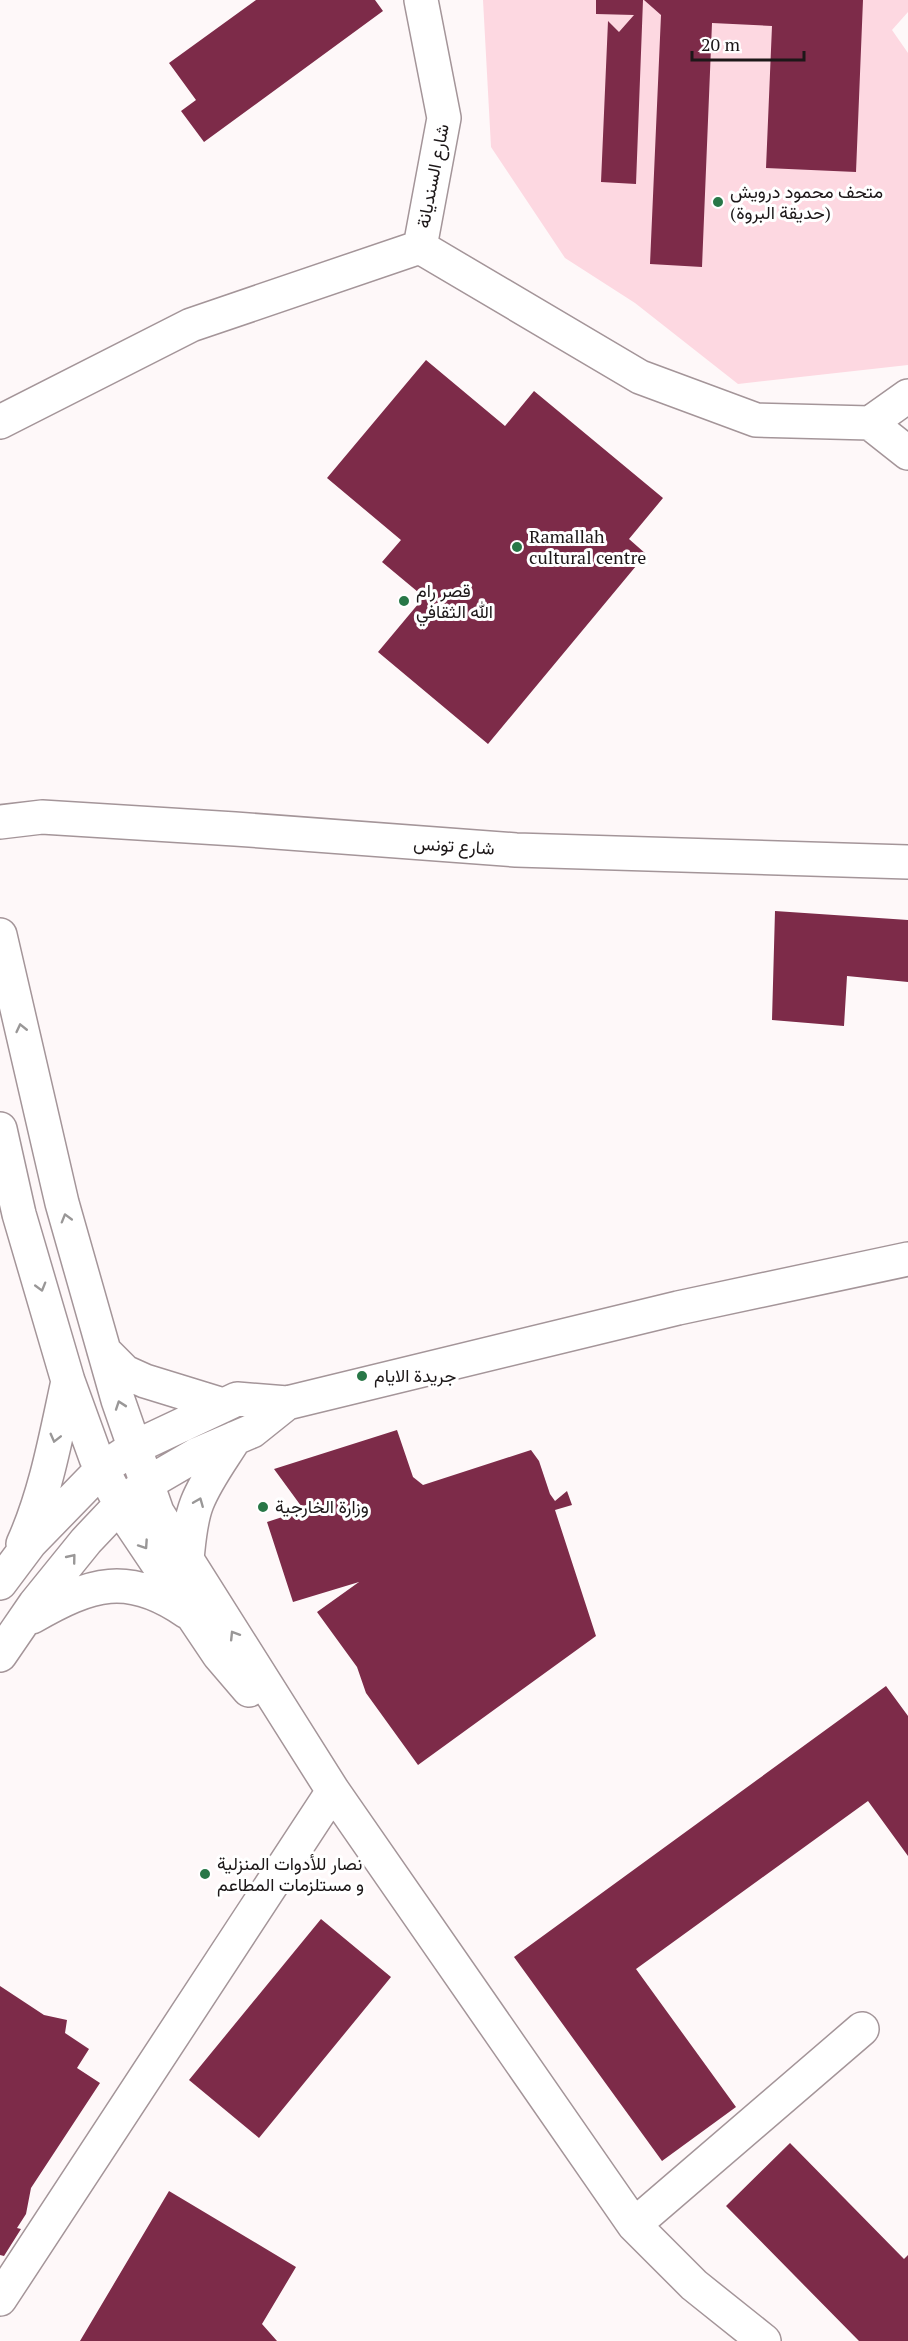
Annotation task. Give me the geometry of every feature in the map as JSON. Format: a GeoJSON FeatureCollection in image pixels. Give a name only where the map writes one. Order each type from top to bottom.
{"type":"FeatureCollection","features":[{"type":"Feature","properties":{"kind":"street","name":"شارع السنديانة"},"geometry":{"type":"LineString","coordinates":[[420,247],[444,118],[421,0]]}},
{"type":"Feature","properties":{"kind":"street"},"geometry":{"type":"LineString","coordinates":[[0,422],[191,325],[420,247],[639,377],[756,420],[870,423],[906,448]]}},
{"type":"Feature","properties":{"kind":"street"},"geometry":{"type":"LineString","coordinates":[[870,423],[908,396]]}},
{"type":"Feature","properties":{"kind":"street","name":"شارع تونس"},"geometry":{"type":"LineString","coordinates":[[0,822],[42,817],[516,850],[908,862]]}},
{"type":"Feature","properties":{"kind":"street"},"geometry":{"type":"LineString","coordinates":[[0,935],[62,1203],[104,1351],[158,1512],[333,1791],[634,2225],[694,2285],[764,2341]]}},
{"type":"Feature","properties":{"kind":"street"},"geometry":{"type":"LineString","coordinates":[[0,1129],[19,1214],[68,1381],[102,1468],[130,1524],[219,1655],[333,1791]]}},
{"type":"Feature","properties":{"kind":"street"},"geometry":{"type":"LineString","coordinates":[[6,1574],[30,1543],[102,1468],[135,1448],[237,1399],[287,1403],[678,1308],[908,1259]]}},
{"type":"Feature","properties":{"kind":"street"},"geometry":{"type":"LineString","coordinates":[[104,1351],[125,1372],[146,1381],[223,1405]]}},
{"type":"Feature","properties":{"kind":"street"},"geometry":{"type":"LineString","coordinates":[[6,1574],[31,1524],[68,1381]]}},
{"type":"Feature","properties":{"kind":"street"},"geometry":{"type":"LineString","coordinates":[[0,1655],[86,1541],[120,1504],[147,1483],[196,1455],[252,1431],[287,1403]]}},
{"type":"Feature","properties":{"kind":"street"},"geometry":{"type":"LineString","coordinates":[[187,1559],[197,1504],[208,1480],[235,1438]]}},
{"type":"Feature","properties":{"kind":"street"},"geometry":{"type":"LineString","coordinates":[[23,1622],[81,1592],[106,1587],[148,1590],[167,1598],[194,1617]]}},
{"type":"Feature","properties":{"kind":"street"},"geometry":{"type":"LineString","coordinates":[[0,2299],[333,1791]]}},
{"type":"Feature","properties":{"kind":"street"},"geometry":{"type":"LineString","coordinates":[[634,2225],[862,2029]]}},
{"type":"Feature","properties":{"kind":"shaded area","name":"متحف محمود درويش (حديقة البروة)"},"geometry":{"type":"Polygon","coordinates":[[[483,0],[908,0],[908,12],[892,30],[908,53],[908,365],[738,384],[635,303],[565,258],[491,147],[483,0]]]}},
{"type":"Feature","properties":{"kind":"building"},"geometry":{"type":"Polygon","coordinates":[[[256,0],[375,0],[383,11],[204,142],[181,111],[196,100],[169,63],[256,0]]]}},
{"type":"Feature","properties":{"kind":"building"},"geometry":{"type":"Polygon","coordinates":[[[596,0],[643,0],[636,184],[601,182],[608,21],[619,32],[634,15],[596,14],[596,0]]]}},
{"type":"Feature","properties":{"kind":"building"},"geometry":{"type":"Polygon","coordinates":[[[644,0],[863,0],[856,172],[766,168],[772,26],[712,23],[702,267],[650,264],[661,15],[644,0]]]}},
{"type":"Feature","properties":{"kind":"building","name":"Ramallah cultural centre"},"geometry":{"type":"Polygon","coordinates":[[[426,360],[505,426],[534,391],[663,498],[629,539],[646,554],[488,744],[378,652],[424,597],[382,562],[401,540],[327,478],[426,360]]]}},
{"type":"Feature","properties":{"kind":"building"},"geometry":{"type":"Polygon","coordinates":[[[775,911],[908,920],[908,982],[847,976],[844,1026],[772,1020],[775,911]]]}},
{"type":"Feature","properties":{"kind":"building"},"geometry":{"type":"Polygon","coordinates":[[[397,1430],[413,1477],[423,1485],[531,1450],[539,1461],[550,1494],[555,1501],[567,1491],[572,1505],[555,1510],[596,1636],[418,1765],[366,1693],[357,1667],[317,1612],[359,1582],[293,1602],[267,1522],[304,1510],[274,1469],[397,1430]]]}},
{"type":"Feature","properties":{"kind":"building"},"geometry":{"type":"Polygon","coordinates":[[[886,1686],[908,1716],[908,1856],[868,1801],[636,1969],[736,2107],[662,2161],[514,1957],[886,1686]]]}},
{"type":"Feature","properties":{"kind":"building"},"geometry":{"type":"Polygon","coordinates":[[[321,1919],[391,1977],[259,2138],[189,2080],[321,1919]]]}},
{"type":"Feature","properties":{"kind":"building"},"geometry":{"type":"Polygon","coordinates":[[[0,1986],[44,2015],[67,2020],[65,2033],[89,2049],[77,2068],[100,2083],[31,2188],[26,2214],[17,2228],[21,2229],[4,2256],[0,2255],[0,1986]]]}},
{"type":"Feature","properties":{"kind":"building"},"geometry":{"type":"Polygon","coordinates":[[[790,2143],[904,2259],[908,2255],[908,2341],[859,2341],[726,2206],[790,2143]]]}},
{"type":"Feature","properties":{"kind":"building"},"geometry":{"type":"Polygon","coordinates":[[[169,2191],[296,2267],[262,2324],[277,2341],[80,2341],[169,2191]]]}},
{"type":"Feature","properties":{"kind":"place","name":"متحف محمود درويش (حديقة البروة)"},"geometry":{"type":"Point","coordinates":[718,202]}},
{"type":"Feature","properties":{"kind":"place","name":"Ramallah cultural centre"},"geometry":{"type":"Point","coordinates":[517,547]}},
{"type":"Feature","properties":{"kind":"place","name":"قصر رام الله الثقافي"},"geometry":{"type":"Point","coordinates":[404,601]}},
{"type":"Feature","properties":{"kind":"place","name":"جريدة الايام"},"geometry":{"type":"Point","coordinates":[362,1376]}},
{"type":"Feature","properties":{"kind":"place","name":"وزارة الخارجية"},"geometry":{"type":"Point","coordinates":[263,1507]}},
{"type":"Feature","properties":{"kind":"place","name":"نصار للأدوات المنزلية و مستلزمات المطاعم"},"geometry":{"type":"Point","coordinates":[205,1874]}}]}
